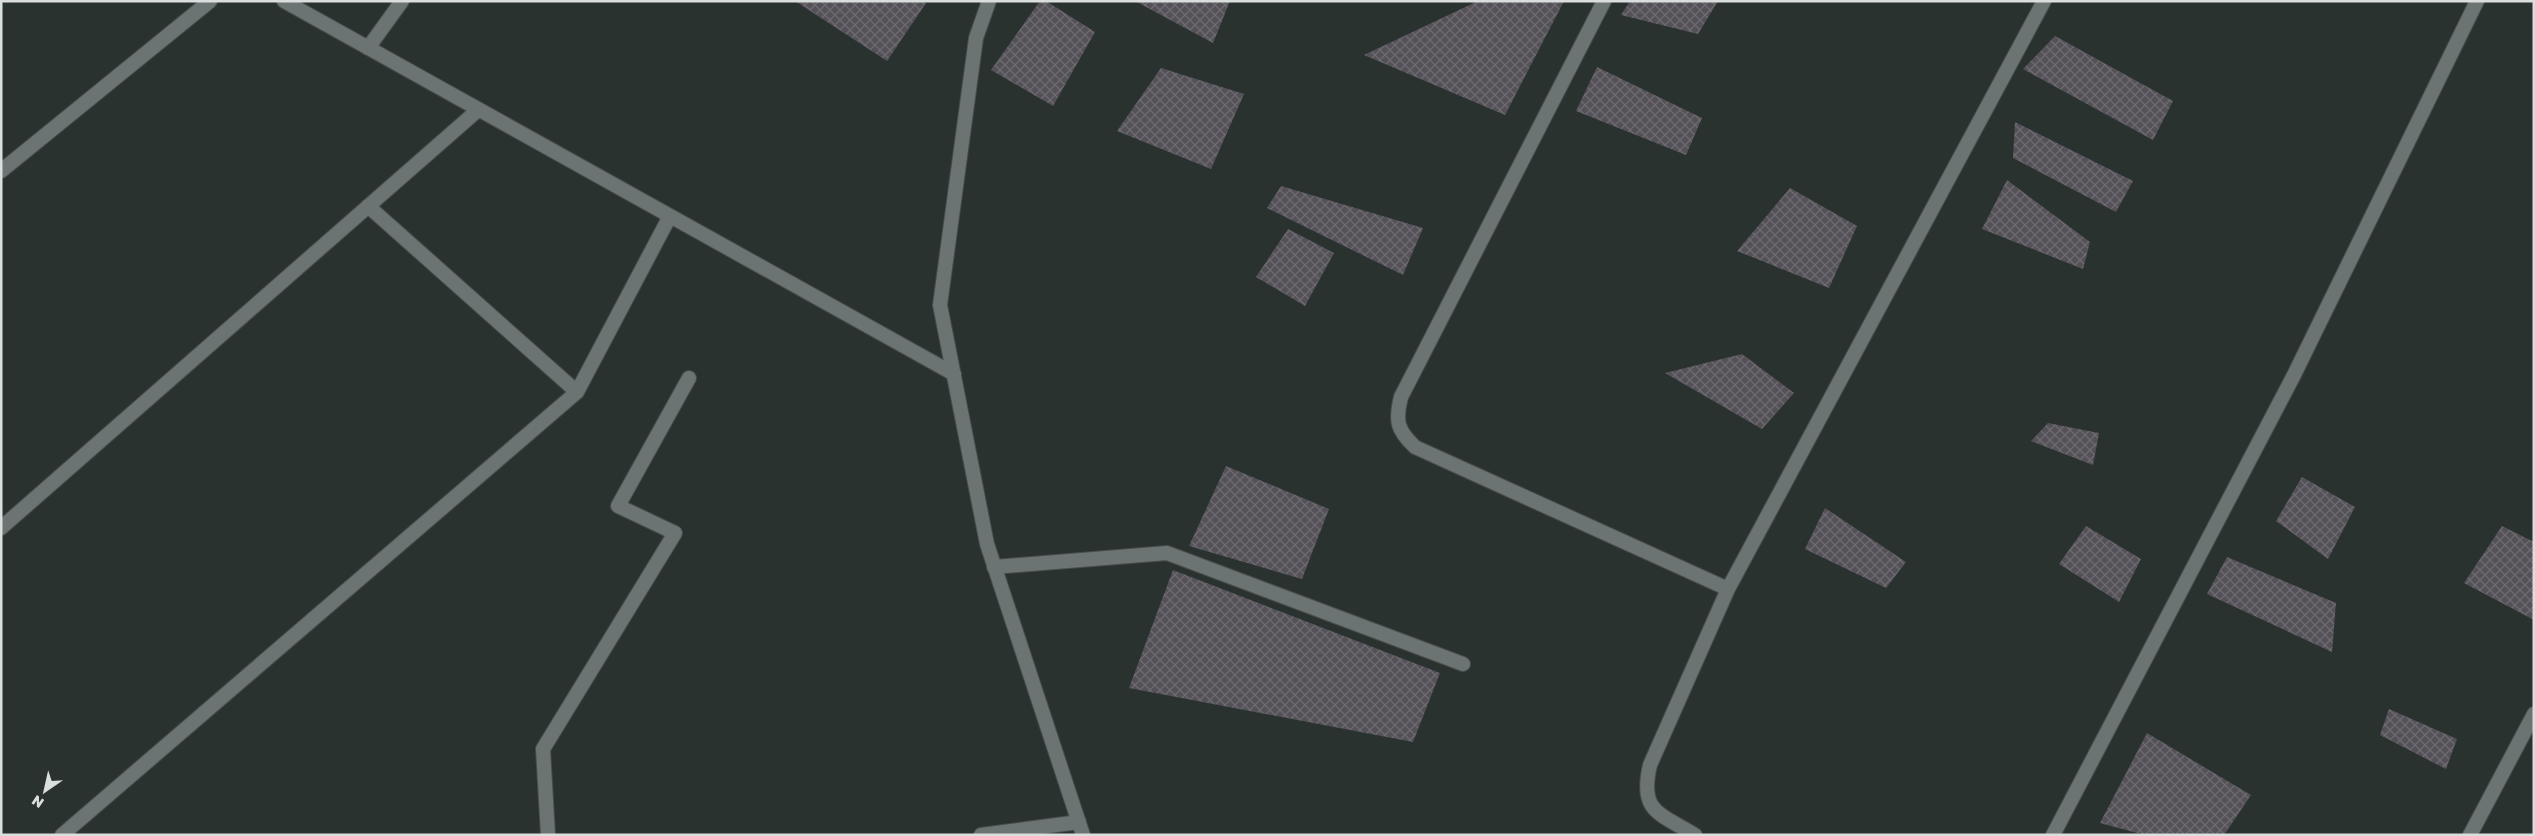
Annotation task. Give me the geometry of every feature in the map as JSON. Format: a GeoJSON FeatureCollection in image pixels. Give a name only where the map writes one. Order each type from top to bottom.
{"type":"FeatureCollection","features":[{"type":"Feature","properties":{"kind":"street"},"geometry":{"type":"LineString","coordinates":[[1,171],[210,1]]}},
{"type":"Feature","properties":{"kind":"street"},"geometry":{"type":"LineString","coordinates":[[284,1],[954,374]]}},
{"type":"Feature","properties":{"kind":"street"},"geometry":{"type":"LineString","coordinates":[[368,48],[402,1]]}},
{"type":"Feature","properties":{"kind":"street"},"geometry":{"type":"LineString","coordinates":[[981,835],[1081,828],[987,544],[940,306],[976,38],[989,1]]}},
{"type":"Feature","properties":{"kind":"street"},"geometry":{"type":"LineString","coordinates":[[1604,1],[1401,397],[1396,415],[1402,434],[1415,447],[1728,589]]}},
{"type":"Feature","properties":{"kind":"street"},"geometry":{"type":"LineString","coordinates":[[1695,835],[1657,812],[1646,798],[1645,785],[1650,766],[1728,589],[2044,1]]}},
{"type":"Feature","properties":{"kind":"street"},"geometry":{"type":"LineString","coordinates":[[2053,835],[2294,375],[2477,1]]}},
{"type":"Feature","properties":{"kind":"street"},"geometry":{"type":"LineString","coordinates":[[1,528],[478,110]]}},
{"type":"Feature","properties":{"kind":"street"},"geometry":{"type":"LineString","coordinates":[[368,206],[577,392]]}},
{"type":"Feature","properties":{"kind":"street"},"geometry":{"type":"LineString","coordinates":[[62,835],[577,392],[670,216]]}},
{"type":"Feature","properties":{"kind":"street"},"geometry":{"type":"LineString","coordinates":[[548,835],[543,749],[675,533],[618,506],[689,378]]}},
{"type":"Feature","properties":{"kind":"street"},"geometry":{"type":"LineString","coordinates":[[994,567],[1167,553],[1463,664]]}},
{"type":"Feature","properties":{"kind":"street"},"geometry":{"type":"LineString","coordinates":[[2470,835],[2534,714]]}},
{"type":"Feature","properties":{"kind":"building"},"geometry":{"type":"Polygon","coordinates":[[[795,1],[923,1],[926,3],[887,61],[795,1]]]}},
{"type":"Feature","properties":{"kind":"building"},"geometry":{"type":"Polygon","coordinates":[[[1040,1],[1046,1],[1095,32],[1053,106],[991,70],[1040,1]]]}},
{"type":"Feature","properties":{"kind":"building"},"geometry":{"type":"Polygon","coordinates":[[[1135,1],[1230,1],[1213,43],[1135,1]]]}},
{"type":"Feature","properties":{"kind":"building"},"geometry":{"type":"Polygon","coordinates":[[[1478,1],[1564,1],[1505,115],[1364,55],[1478,1]]]}},
{"type":"Feature","properties":{"kind":"building"},"geometry":{"type":"Polygon","coordinates":[[[1630,1],[1718,1],[1698,34],[1621,15],[1630,1]]]}},
{"type":"Feature","properties":{"kind":"building"},"geometry":{"type":"Polygon","coordinates":[[[2055,36],[2173,101],[2153,140],[2023,69],[2055,36]]]}},
{"type":"Feature","properties":{"kind":"building"},"geometry":{"type":"Polygon","coordinates":[[[1597,67],[1702,118],[1686,155],[1576,111],[1597,67]]]}},
{"type":"Feature","properties":{"kind":"building"},"geometry":{"type":"Polygon","coordinates":[[[1161,68],[1244,94],[1211,169],[1117,131],[1161,68]]]}},
{"type":"Feature","properties":{"kind":"building"},"geometry":{"type":"Polygon","coordinates":[[[2015,122],[2133,181],[2116,212],[2013,158],[2015,122]]]}},
{"type":"Feature","properties":{"kind":"building"},"geometry":{"type":"Polygon","coordinates":[[[2007,180],[2090,242],[2083,269],[1982,229],[2007,180]]]}},
{"type":"Feature","properties":{"kind":"building"},"geometry":{"type":"Polygon","coordinates":[[[1281,186],[1423,228],[1403,275],[1267,208],[1281,186]]]}},
{"type":"Feature","properties":{"kind":"building"},"geometry":{"type":"Polygon","coordinates":[[[1790,188],[1857,226],[1829,288],[1737,251],[1790,188]]]}},
{"type":"Feature","properties":{"kind":"building"},"geometry":{"type":"Polygon","coordinates":[[[1288,229],[1334,253],[1305,306],[1256,277],[1288,229]]]}},
{"type":"Feature","properties":{"kind":"building"},"geometry":{"type":"Polygon","coordinates":[[[1742,354],[1794,393],[1762,429],[1665,373],[1742,354]]]}},
{"type":"Feature","properties":{"kind":"building"},"geometry":{"type":"Polygon","coordinates":[[[2048,423],[2099,433],[2093,465],[2031,441],[2048,423]]]}},
{"type":"Feature","properties":{"kind":"building"},"geometry":{"type":"Polygon","coordinates":[[[1226,466],[1329,509],[1302,579],[1189,546],[1226,466]]]}},
{"type":"Feature","properties":{"kind":"building"},"geometry":{"type":"Polygon","coordinates":[[[2302,477],[2355,507],[2328,559],[2276,521],[2302,477]]]}},
{"type":"Feature","properties":{"kind":"building"},"geometry":{"type":"Polygon","coordinates":[[[1825,508],[1906,562],[1886,588],[1805,549],[1825,508]]]}},
{"type":"Feature","properties":{"kind":"building"},"geometry":{"type":"Polygon","coordinates":[[[2086,526],[2141,559],[2119,602],[2059,564],[2086,526]]]}},
{"type":"Feature","properties":{"kind":"building"},"geometry":{"type":"Polygon","coordinates":[[[2502,526],[2534,542],[2534,620],[2464,583],[2502,526]]]}},
{"type":"Feature","properties":{"kind":"building"},"geometry":{"type":"Polygon","coordinates":[[[2227,557],[2336,603],[2332,652],[2207,594],[2227,557]]]}},
{"type":"Feature","properties":{"kind":"building"},"geometry":{"type":"Polygon","coordinates":[[[1173,570],[1440,673],[1413,742],[1129,688],[1173,570]]]}},
{"type":"Feature","properties":{"kind":"building"},"geometry":{"type":"Polygon","coordinates":[[[2389,709],[2457,739],[2446,769],[2380,735],[2389,709]]]}},
{"type":"Feature","properties":{"kind":"building"},"geometry":{"type":"Polygon","coordinates":[[[2147,733],[2251,795],[2224,835],[2145,835],[2100,823],[2147,733]]]}}]}
